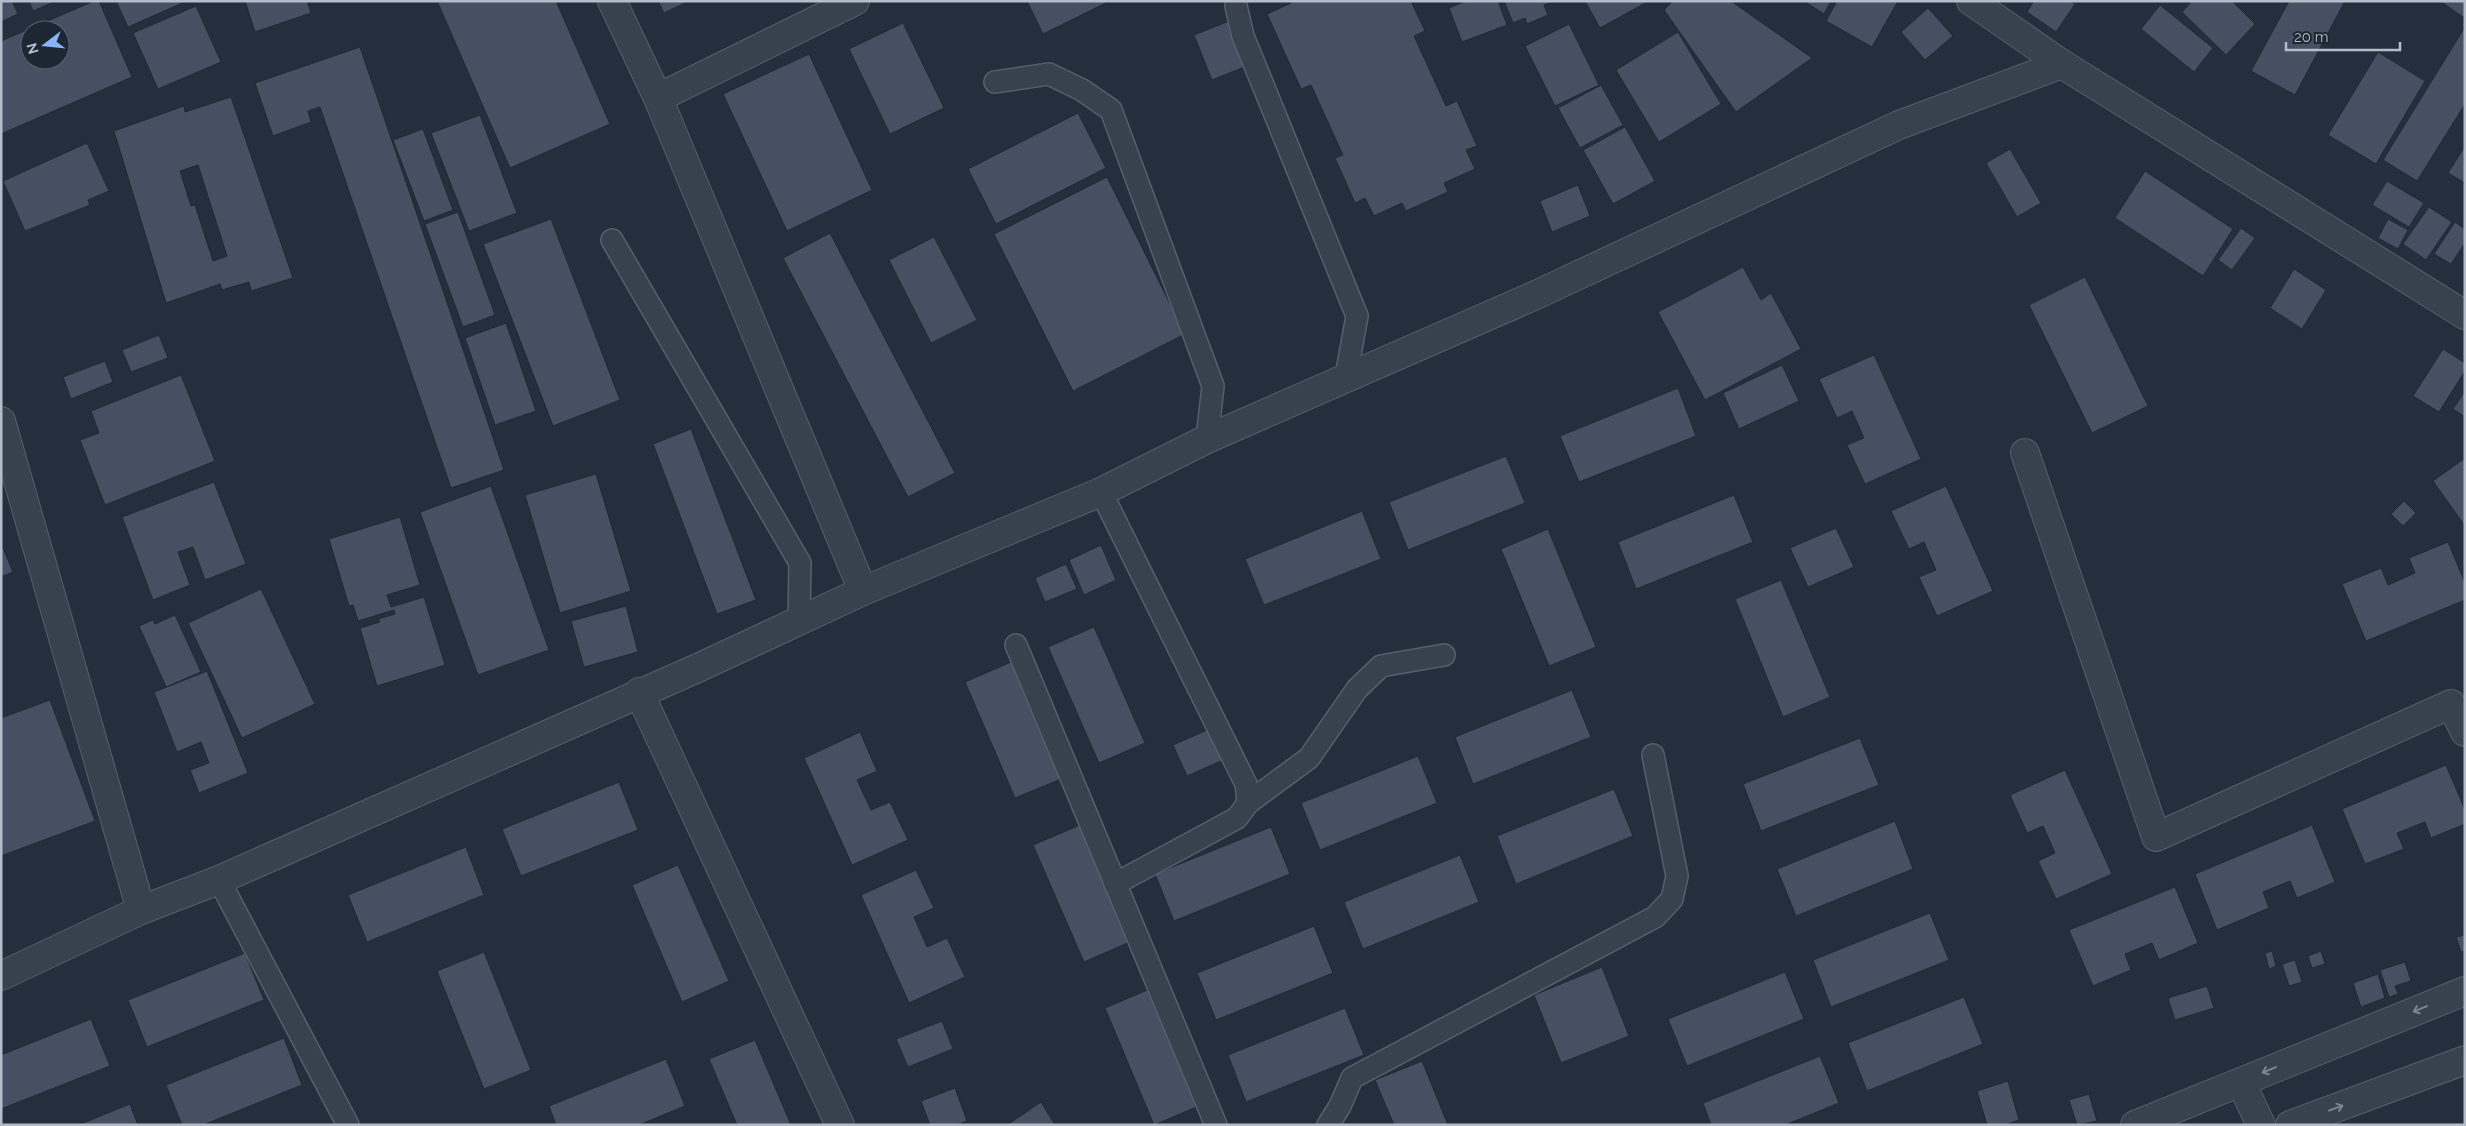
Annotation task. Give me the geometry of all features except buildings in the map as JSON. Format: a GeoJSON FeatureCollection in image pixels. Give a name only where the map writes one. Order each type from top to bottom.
{"type":"FeatureCollection","features":[{"type":"Feature","properties":{"kind":"street"},"geometry":{"type":"LineString","coordinates":[[612,1],[658,98],[863,591]]}},
{"type":"Feature","properties":{"kind":"street"},"geometry":{"type":"LineString","coordinates":[[658,98],[855,1]]}},
{"type":"Feature","properties":{"kind":"street"},"geometry":{"type":"LineString","coordinates":[[1971,1],[2062,64],[2465,315]]}},
{"type":"Feature","properties":{"kind":"street"},"geometry":{"type":"LineString","coordinates":[[1,976],[141,910],[219,880],[863,591],[1102,492],[1206,439],[1538,294],[1899,125],[2062,64]]}},
{"type":"Feature","properties":{"kind":"street"},"geometry":{"type":"LineString","coordinates":[[1,421],[141,910]]}},
{"type":"Feature","properties":{"kind":"street"},"geometry":{"type":"LineString","coordinates":[[2025,452],[2156,837],[2451,704],[2465,732]]}},
{"type":"Feature","properties":{"kind":"street"},"geometry":{"type":"LineString","coordinates":[[639,692],[840,1125]]}},
{"type":"Feature","properties":{"kind":"street"},"geometry":{"type":"LineString","coordinates":[[2135,1125],[2465,991]]}},
{"type":"Feature","properties":{"kind":"street"},"geometry":{"type":"LineString","coordinates":[[2290,1125],[2465,1060]]}},
{"type":"Feature","properties":{"kind":"street"},"geometry":{"type":"LineString","coordinates":[[2241,1082],[2261,1125]]}},
{"type":"Feature","properties":{"kind":"lane"},"geometry":{"type":"LineString","coordinates":[[1236,6],[1242,36],[1358,316],[1346,377]]}},
{"type":"Feature","properties":{"kind":"lane"},"geometry":{"type":"LineString","coordinates":[[995,82],[1049,74],[1082,90],[1111,110],[1213,386],[1206,439]]}},
{"type":"Feature","properties":{"kind":"lane"},"geometry":{"type":"LineString","coordinates":[[612,240],[800,563],[799,621]]}},
{"type":"Feature","properties":{"kind":"lane"},"geometry":{"type":"LineString","coordinates":[[1102,492],[1246,784],[1248,803]]}},
{"type":"Feature","properties":{"kind":"lane"},"geometry":{"type":"LineString","coordinates":[[1016,645],[1216,1125]]}},
{"type":"Feature","properties":{"kind":"lane"},"geometry":{"type":"LineString","coordinates":[[1115,884],[1237,818],[1248,803],[1309,758],[1357,689],[1381,666],[1444,655]]}},
{"type":"Feature","properties":{"kind":"lane"},"geometry":{"type":"LineString","coordinates":[[1328,1125],[1340,1106],[1352,1078],[1655,917],[1672,899],[1678,876],[1653,755]]}},
{"type":"Feature","properties":{"kind":"lane"},"geometry":{"type":"LineString","coordinates":[[219,880],[348,1125]]}}]}
